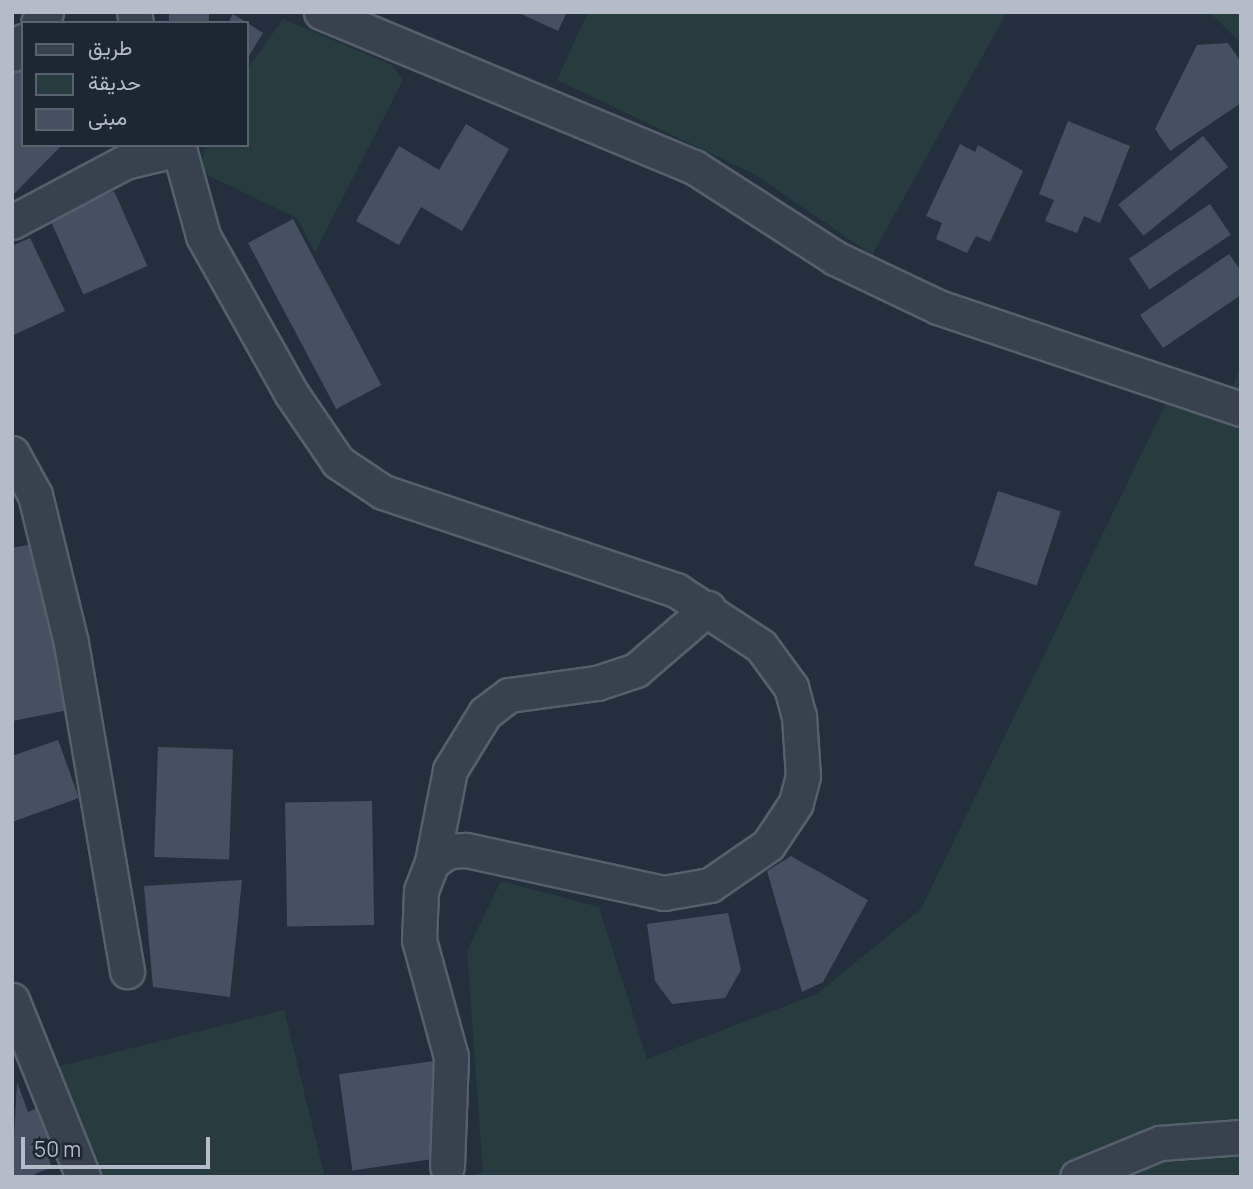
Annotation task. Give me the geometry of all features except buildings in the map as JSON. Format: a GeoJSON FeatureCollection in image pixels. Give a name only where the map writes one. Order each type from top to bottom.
{"type":"FeatureCollection","features":[{"type":"Feature","properties":{"kind":"street"},"geometry":{"type":"LineString","coordinates":[[328,13],[694,167],[835,258],[938,307],[1241,409]]}},
{"type":"Feature","properties":{"kind":"street"},"geometry":{"type":"LineString","coordinates":[[12,222],[114,167],[178,147],[203,236],[291,393],[338,462],[383,492],[676,590],[708,608],[778,664],[799,716],[803,776],[796,803],[768,845],[727,877],[674,894],[466,850],[448,851],[432,862]]}},
{"type":"Feature","properties":{"kind":"street"},"geometry":{"type":"LineString","coordinates":[[12,453],[36,495],[71,643],[127,971]]}},
{"type":"Feature","properties":{"kind":"street"},"geometry":{"type":"LineString","coordinates":[[447,1166],[451,1057],[419,940],[421,891],[432,862],[450,770],[485,713],[509,695],[597,683],[636,670],[708,608]]}},
{"type":"Feature","properties":{"kind":"street"},"geometry":{"type":"LineString","coordinates":[[12,1000],[83,1177]]}},
{"type":"Feature","properties":{"kind":"street"},"geometry":{"type":"LineString","coordinates":[[1077,1177],[1160,1143],[1241,1137]]}},
{"type":"Feature","properties":{"kind":"green space"},"geometry":{"type":"Polygon","coordinates":[[[588,12],[1007,12],[872,255],[756,175],[557,80],[588,12]]]}},
{"type":"Feature","properties":{"kind":"green space"},"geometry":{"type":"Polygon","coordinates":[[[1209,12],[1241,12],[1241,43],[1209,12]]]}},
{"type":"Feature","properties":{"kind":"green space"},"geometry":{"type":"Polygon","coordinates":[[[283,19],[392,65],[403,80],[315,252],[297,218],[201,172],[205,147],[248,147],[248,69],[283,19]]]}},
{"type":"Feature","properties":{"kind":"green space"},"geometry":{"type":"Polygon","coordinates":[[[1241,363],[1241,1177],[465,1177],[483,1172],[467,951],[501,881],[599,907],[647,1059],[817,994],[921,909],[1172,391],[1229,397],[1241,363]]]}},
{"type":"Feature","properties":{"kind":"green space"},"geometry":{"type":"Polygon","coordinates":[[[284,1010],[325,1177],[79,1177],[40,1071],[284,1010]]]}}]}
